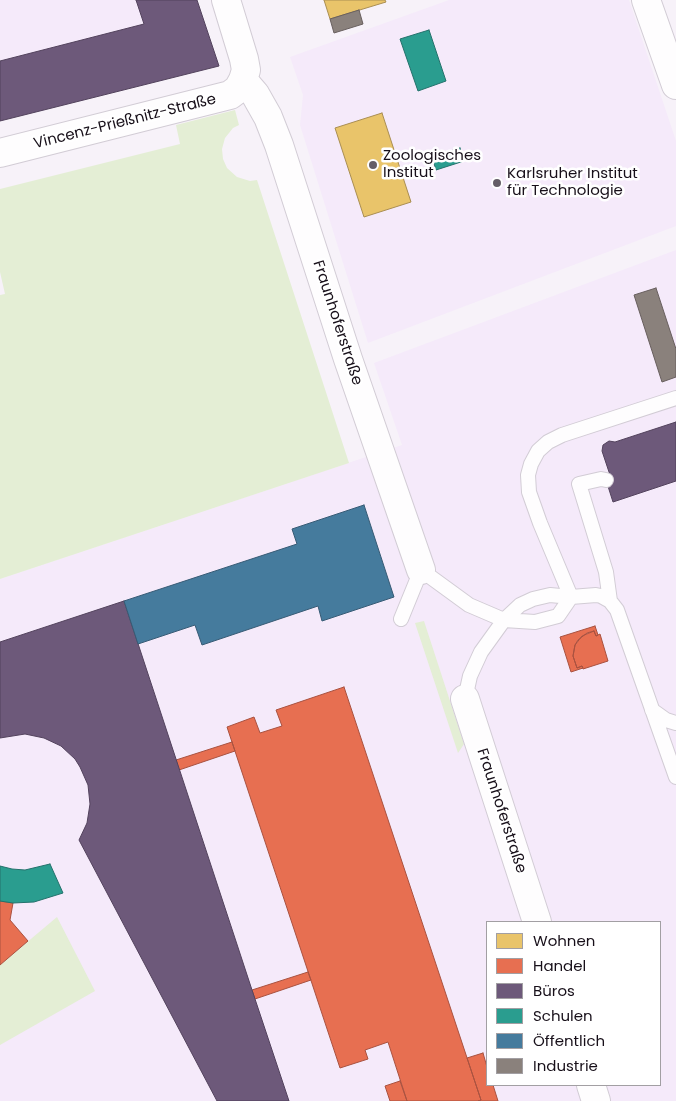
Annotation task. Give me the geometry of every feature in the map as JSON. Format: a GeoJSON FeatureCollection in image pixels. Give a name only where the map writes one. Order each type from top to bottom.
{"type":"FeatureCollection","features":[{"type":"Feature","properties":{"kind":"street"},"geometry":{"type":"LineString","coordinates":[[226,0],[244,59],[246,70],[243,80]]}},
{"type":"Feature","properties":{"kind":"street"},"geometry":{"type":"LineString","coordinates":[[646,0],[676,85]]}},
{"type":"Feature","properties":{"kind":"street","name":"Vincenz-Prießnitz-Straße"},"geometry":{"type":"LineString","coordinates":[[0,153],[221,98],[230,95],[243,80]]}},
{"type":"Feature","properties":{"kind":"street","name":"Fraunhoferstraße"},"geometry":{"type":"LineString","coordinates":[[243,80],[260,102],[279,144],[348,359],[421,570]]}},
{"type":"Feature","properties":{"kind":"street","name":"Fraunhoferstraße"},"geometry":{"type":"LineString","coordinates":[[464,700],[537,921]]}},
{"type":"Feature","properties":{"kind":"street"},"geometry":{"type":"LineString","coordinates":[[591,1086],[596,1101]]}},
{"type":"Feature","properties":{"kind":"lane"},"geometry":{"type":"LineString","coordinates":[[571,597],[529,492],[528,475],[531,464],[538,451],[555,438],[676,398]]}},
{"type":"Feature","properties":{"kind":"lane"},"geometry":{"type":"LineString","coordinates":[[606,480],[601,479],[579,484],[606,572],[610,600],[617,610],[676,777]]}},
{"type":"Feature","properties":{"kind":"lane"},"geometry":{"type":"LineString","coordinates":[[401,619],[421,570],[469,605],[504,620],[535,622],[558,616],[571,597]]}},
{"type":"Feature","properties":{"kind":"lane"},"geometry":{"type":"LineString","coordinates":[[464,700],[470,676],[481,652],[504,620],[520,605],[550,595],[571,597],[596,595],[610,600]]}},
{"type":"Feature","properties":{"kind":"lane"},"geometry":{"type":"LineString","coordinates":[[652,710],[666,720],[676,723]]}},
{"type":"Feature","properties":{"kind":"shaded area"},"geometry":{"type":"Polygon","coordinates":[[[0,0],[197,0],[0,121],[0,0]]]}},
{"type":"Feature","properties":{"kind":"shaded area","name":"Karlsruher Institut für Technologie"},"geometry":{"type":"Polygon","coordinates":[[[449,0],[629,0],[676,141],[676,226],[368,343],[300,125],[303,95],[290,57],[449,0]]]}},
{"type":"Feature","properties":{"kind":"shaded area"},"geometry":{"type":"Polygon","coordinates":[[[676,250],[676,1101],[0,1101],[0,579],[402,445],[374,363],[676,250]]]}},
{"type":"Feature","properties":{"kind":"green space"},"geometry":{"type":"Polygon","coordinates":[[[235,110],[239,125],[233,128],[225,138],[222,149],[223,159],[227,168],[237,177],[250,181],[257,180],[349,463],[0,579],[0,295],[5,294],[0,272],[0,189],[180,144],[176,125],[235,110]]]}},
{"type":"Feature","properties":{"kind":"green space"},"geometry":{"type":"Polygon","coordinates":[[[424,621],[464,744],[458,753],[415,623],[424,621]]]}},
{"type":"Feature","properties":{"kind":"green space"},"geometry":{"type":"Polygon","coordinates":[[[57,917],[95,991],[0,1045],[0,965],[57,917]]]}},
{"type":"Feature","properties":{"kind":"building: Wohnen"},"geometry":{"type":"Polygon","coordinates":[[[324,0],[385,0],[386,2],[330,19],[324,0]]]}},
{"type":"Feature","properties":{"kind":"building: Wohnen","name":"Zoologisches Institut"},"geometry":{"type":"Polygon","coordinates":[[[382,113],[411,202],[364,217],[335,128],[382,113]]]}},
{"type":"Feature","properties":{"kind":"building: Handel"},"geometry":{"type":"Polygon","coordinates":[[[595,626],[598,635],[596,636],[594,631],[587,633],[575,645],[573,656],[577,668],[582,666],[583,668],[571,672],[560,637],[595,626]]]}},
{"type":"Feature","properties":{"kind":"building: Handel"},"geometry":{"type":"Polygon","coordinates":[[[594,631],[596,636],[600,634],[608,661],[583,669],[582,666],[577,668],[573,656],[575,645],[582,636],[594,631]]]}},
{"type":"Feature","properties":{"kind":"building: Handel"},"geometry":{"type":"Polygon","coordinates":[[[344,687],[481,1100],[478,1101],[407,1101],[388,1042],[365,1050],[368,1059],[340,1068],[227,727],[254,717],[260,733],[282,726],[276,710],[344,687]]]}},
{"type":"Feature","properties":{"kind":"building: Handel"},"geometry":{"type":"Polygon","coordinates":[[[232,742],[235,751],[179,770],[176,760],[232,742]]]}},
{"type":"Feature","properties":{"kind":"building: Handel"},"geometry":{"type":"Polygon","coordinates":[[[0,901],[13,903],[10,920],[28,941],[0,965],[0,901]]]}},
{"type":"Feature","properties":{"kind":"building: Handel"},"geometry":{"type":"Polygon","coordinates":[[[308,972],[311,980],[255,999],[252,990],[308,972]]]}},
{"type":"Feature","properties":{"kind":"building: Handel"},"geometry":{"type":"Polygon","coordinates":[[[483,1053],[486,1064],[486,1086],[493,1086],[498,1101],[478,1101],[481,1100],[467,1058],[483,1053]]]}},
{"type":"Feature","properties":{"kind":"building: Handel"},"geometry":{"type":"Polygon","coordinates":[[[400,1081],[407,1101],[390,1101],[385,1086],[400,1081]]]}},
{"type":"Feature","properties":{"kind":"building: Büros"},"geometry":{"type":"Polygon","coordinates":[[[136,0],[197,0],[219,66],[0,121],[0,61],[144,24],[136,0]]]}},
{"type":"Feature","properties":{"kind":"building: Büros"},"geometry":{"type":"Polygon","coordinates":[[[676,422],[676,481],[613,502],[606,480],[611,478],[602,451],[603,445],[609,441],[615,442],[676,422]]]}},
{"type":"Feature","properties":{"kind":"building: Büros"},"geometry":{"type":"Polygon","coordinates":[[[124,601],[289,1101],[217,1101],[79,840],[87,823],[90,804],[88,785],[80,767],[75,759],[61,746],[44,738],[25,734],[0,738],[0,642],[124,601]]]}},
{"type":"Feature","properties":{"kind":"building: Schulen"},"geometry":{"type":"Polygon","coordinates":[[[429,30],[446,81],[418,91],[400,39],[429,30]]]}},
{"type":"Feature","properties":{"kind":"building: Schulen"},"geometry":{"type":"Polygon","coordinates":[[[460,148],[464,161],[436,170],[432,157],[460,148]]]}},
{"type":"Feature","properties":{"kind":"building: Schulen"},"geometry":{"type":"Polygon","coordinates":[[[50,864],[63,893],[34,902],[13,903],[0,901],[0,866],[25,870],[50,864]]]}},
{"type":"Feature","properties":{"kind":"building: Öffentlich"},"geometry":{"type":"Polygon","coordinates":[[[364,505],[394,597],[322,621],[318,606],[202,645],[195,625],[138,644],[124,601],[297,544],[292,529],[364,505]]]}},
{"type":"Feature","properties":{"kind":"building: Industrie"},"geometry":{"type":"Polygon","coordinates":[[[359,10],[363,24],[334,33],[330,19],[359,10]]]}},
{"type":"Feature","properties":{"kind":"building: Industrie"},"geometry":{"type":"Polygon","coordinates":[[[656,288],[676,349],[676,377],[662,382],[634,295],[656,288]]]}},
{"type":"Feature","properties":{"kind":"place","name":"Zoologisches Institut"},"geometry":{"type":"Point","coordinates":[373,165]}},
{"type":"Feature","properties":{"kind":"place","name":"Karlsruher Institut für Technologie"},"geometry":{"type":"Point","coordinates":[497,183]}}]}
